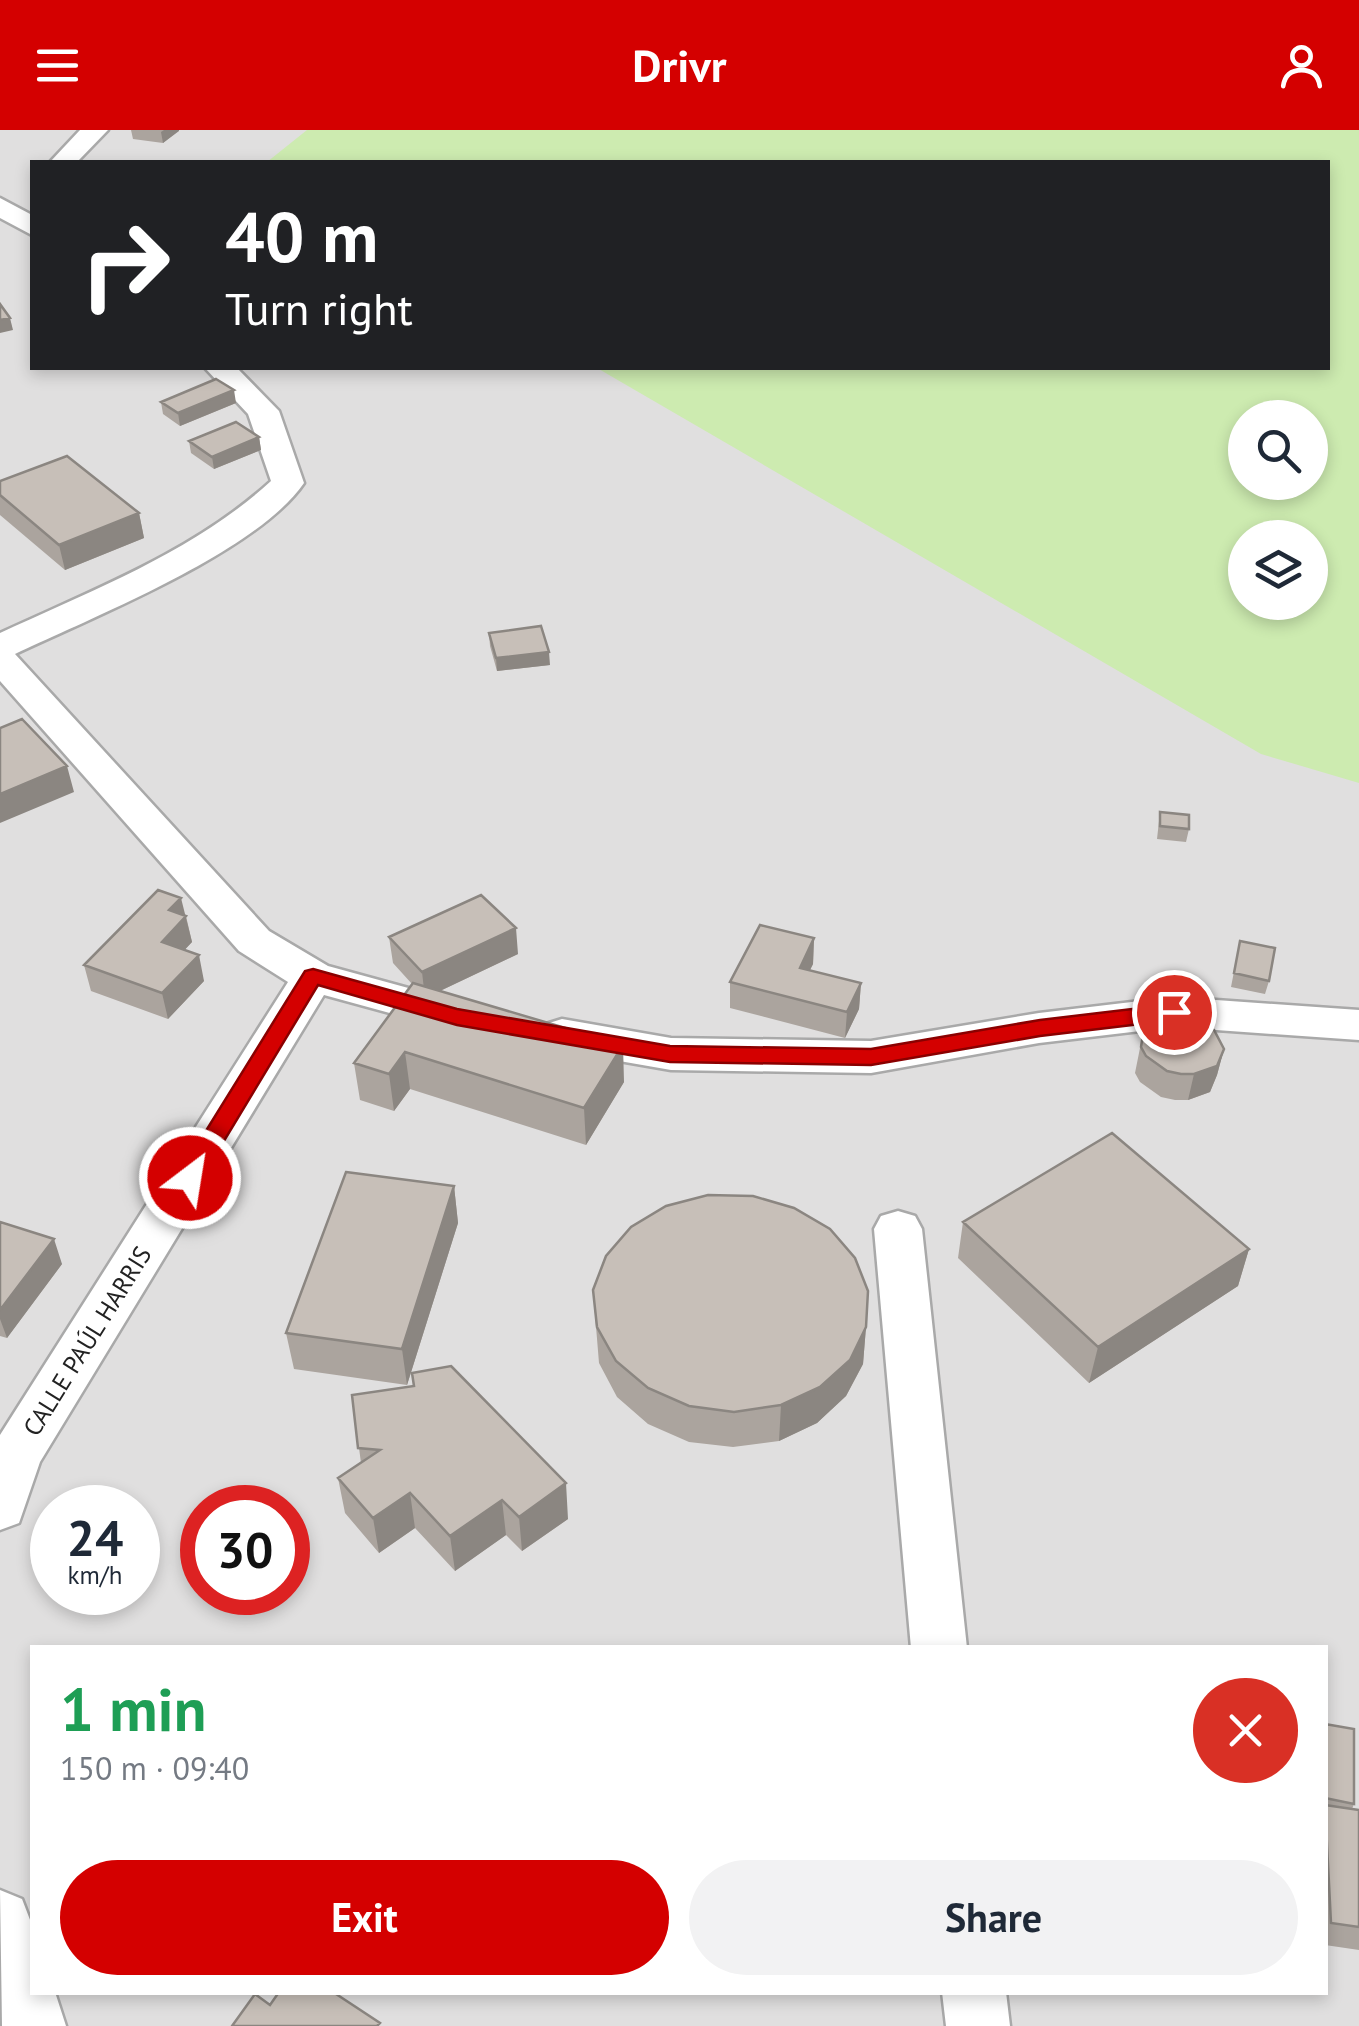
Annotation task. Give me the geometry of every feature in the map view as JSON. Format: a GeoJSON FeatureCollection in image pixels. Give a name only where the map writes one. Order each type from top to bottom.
{"type":"FeatureCollection","features":[{"type":"Feature","properties":{"kind":"street"},"geometry":{"type":"LineString","coordinates":[[65,160],[95,130]]}},
{"type":"Feature","properties":{"kind":"street"},"geometry":{"type":"LineString","coordinates":[[0,647],[130,586],[244,524],[288,483],[263,411],[222,370]]}},
{"type":"Feature","properties":{"kind":"street"},"geometry":{"type":"LineString","coordinates":[[0,658],[254,940],[313,976],[457,1017],[670,1054],[871,1057],[1040,1028],[1174,1012],[1318,1019],[1359,1025]]}},
{"type":"Feature","properties":{"kind":"street","name":"CALLE PAÚL HARRIS"},"geometry":{"type":"LineString","coordinates":[[0,1507],[15,1456],[313,976]]}},
{"type":"Feature","properties":{"kind":"street"},"geometry":{"type":"LineString","coordinates":[[898,1229],[939,1645]]}},
{"type":"Feature","properties":{"kind":"street"},"geometry":{"type":"LineString","coordinates":[[0,1921],[34,2026]]}},
{"type":"Feature","properties":{"kind":"street"},"geometry":{"type":"LineString","coordinates":[[974,1995],[978,2026]]}},
{"type":"Feature","properties":{"kind":"shaded area"},"geometry":{"type":"Polygon","coordinates":[[[0,130],[1359,130],[1359,2026],[0,2026],[0,130]]]}},
{"type":"Feature","properties":{"kind":"green space"},"geometry":{"type":"Polygon","coordinates":[[[307,130],[1359,130],[1359,783],[1261,754],[600,370],[1330,370],[1330,160],[270,160],[307,130]]]}},
{"type":"Feature","properties":{"kind":"building"},"geometry":{"type":"Polygon","coordinates":[[[0,304],[10,318],[0,320],[0,304]]]}},
{"type":"Feature","properties":{"kind":"building"},"geometry":{"type":"Polygon","coordinates":[[[216,379],[234,390],[178,413],[161,402],[216,379]]]}},
{"type":"Feature","properties":{"kind":"building"},"geometry":{"type":"Polygon","coordinates":[[[236,422],[259,437],[212,457],[189,441],[236,422]]]}},
{"type":"Feature","properties":{"kind":"building"},"geometry":{"type":"Polygon","coordinates":[[[67,456],[139,513],[59,545],[0,495],[0,481],[67,456]]]}},
{"type":"Feature","properties":{"kind":"building"},"geometry":{"type":"Polygon","coordinates":[[[541,626],[549,652],[496,658],[489,633],[541,626]]]}},
{"type":"Feature","properties":{"kind":"building"},"geometry":{"type":"Polygon","coordinates":[[[22,719],[67,766],[0,794],[0,728],[22,719]]]}},
{"type":"Feature","properties":{"kind":"building"},"geometry":{"type":"Polygon","coordinates":[[[1160,812],[1189,815],[1189,829],[1160,826],[1160,812]]]}},
{"type":"Feature","properties":{"kind":"building"},"geometry":{"type":"Polygon","coordinates":[[[158,890],[181,898],[169,910],[186,916],[162,942],[199,955],[162,993],[84,965],[158,890]]]}},
{"type":"Feature","properties":{"kind":"building"},"geometry":{"type":"Polygon","coordinates":[[[481,895],[516,928],[422,972],[389,937],[481,895]]]}},
{"type":"Feature","properties":{"kind":"building"},"geometry":{"type":"Polygon","coordinates":[[[760,925],[814,938],[800,968],[861,983],[847,1012],[730,982],[760,925]]]}},
{"type":"Feature","properties":{"kind":"building"},"geometry":{"type":"Polygon","coordinates":[[[1240,941],[1275,948],[1269,981],[1234,973],[1240,941]]]}},
{"type":"Feature","properties":{"kind":"building"},"geometry":{"type":"Polygon","coordinates":[[[413,983],[623,1045],[584,1108],[405,1052],[389,1074],[354,1063],[413,983]]]}},
{"type":"Feature","properties":{"kind":"building"},"geometry":{"type":"Polygon","coordinates":[[[1163,1017],[1190,1018],[1214,1030],[1224,1049],[1217,1066],[1181,1074],[1167,1071],[1146,1056],[1141,1047],[1144,1028],[1163,1017]]]}},
{"type":"Feature","properties":{"kind":"building"},"geometry":{"type":"Polygon","coordinates":[[[1112,1133],[1249,1249],[1098,1347],[963,1222],[1112,1133]]]}},
{"type":"Feature","properties":{"kind":"building"},"geometry":{"type":"Polygon","coordinates":[[[346,1172],[454,1186],[402,1349],[286,1333],[346,1172]]]}},
{"type":"Feature","properties":{"kind":"building"},"geometry":{"type":"Polygon","coordinates":[[[708,1195],[753,1196],[794,1208],[830,1229],[855,1258],[868,1291],[866,1327],[850,1360],[820,1387],[781,1405],[734,1412],[689,1406],[648,1388],[616,1361],[597,1327],[593,1290],[606,1256],[631,1227],[666,1206],[708,1195]]]}},
{"type":"Feature","properties":{"kind":"building"},"geometry":{"type":"Polygon","coordinates":[[[0,1222],[54,1239],[0,1310],[0,1222]]]}},
{"type":"Feature","properties":{"kind":"building"},"geometry":{"type":"Polygon","coordinates":[[[451,1366],[566,1483],[519,1517],[502,1500],[450,1536],[410,1493],[373,1518],[338,1478],[380,1450],[358,1448],[352,1395],[414,1386],[412,1373],[451,1366]]]}},
{"type":"Feature","properties":{"kind":"building"},"geometry":{"type":"Polygon","coordinates":[[[1328,1725],[1354,1729],[1354,1804],[1328,1799],[1328,1725]]]}},
{"type":"Feature","properties":{"kind":"building"},"geometry":{"type":"Polygon","coordinates":[[[1328,1805],[1359,1810],[1359,1927],[1331,1923],[1328,1805]]]}},
{"type":"Feature","properties":{"kind":"building"},"geometry":{"type":"Polygon","coordinates":[[[254,1995],[270,2005],[277,1995],[338,1995],[380,2023],[232,2026],[254,1995]]]}},
{"type":"Feature","properties":{"kind":"route"},"geometry":{"type":"LineString","coordinates":[[190,1178],[313,976],[457,1017],[670,1054],[871,1057],[1040,1028],[1174,1012]]}}]}
